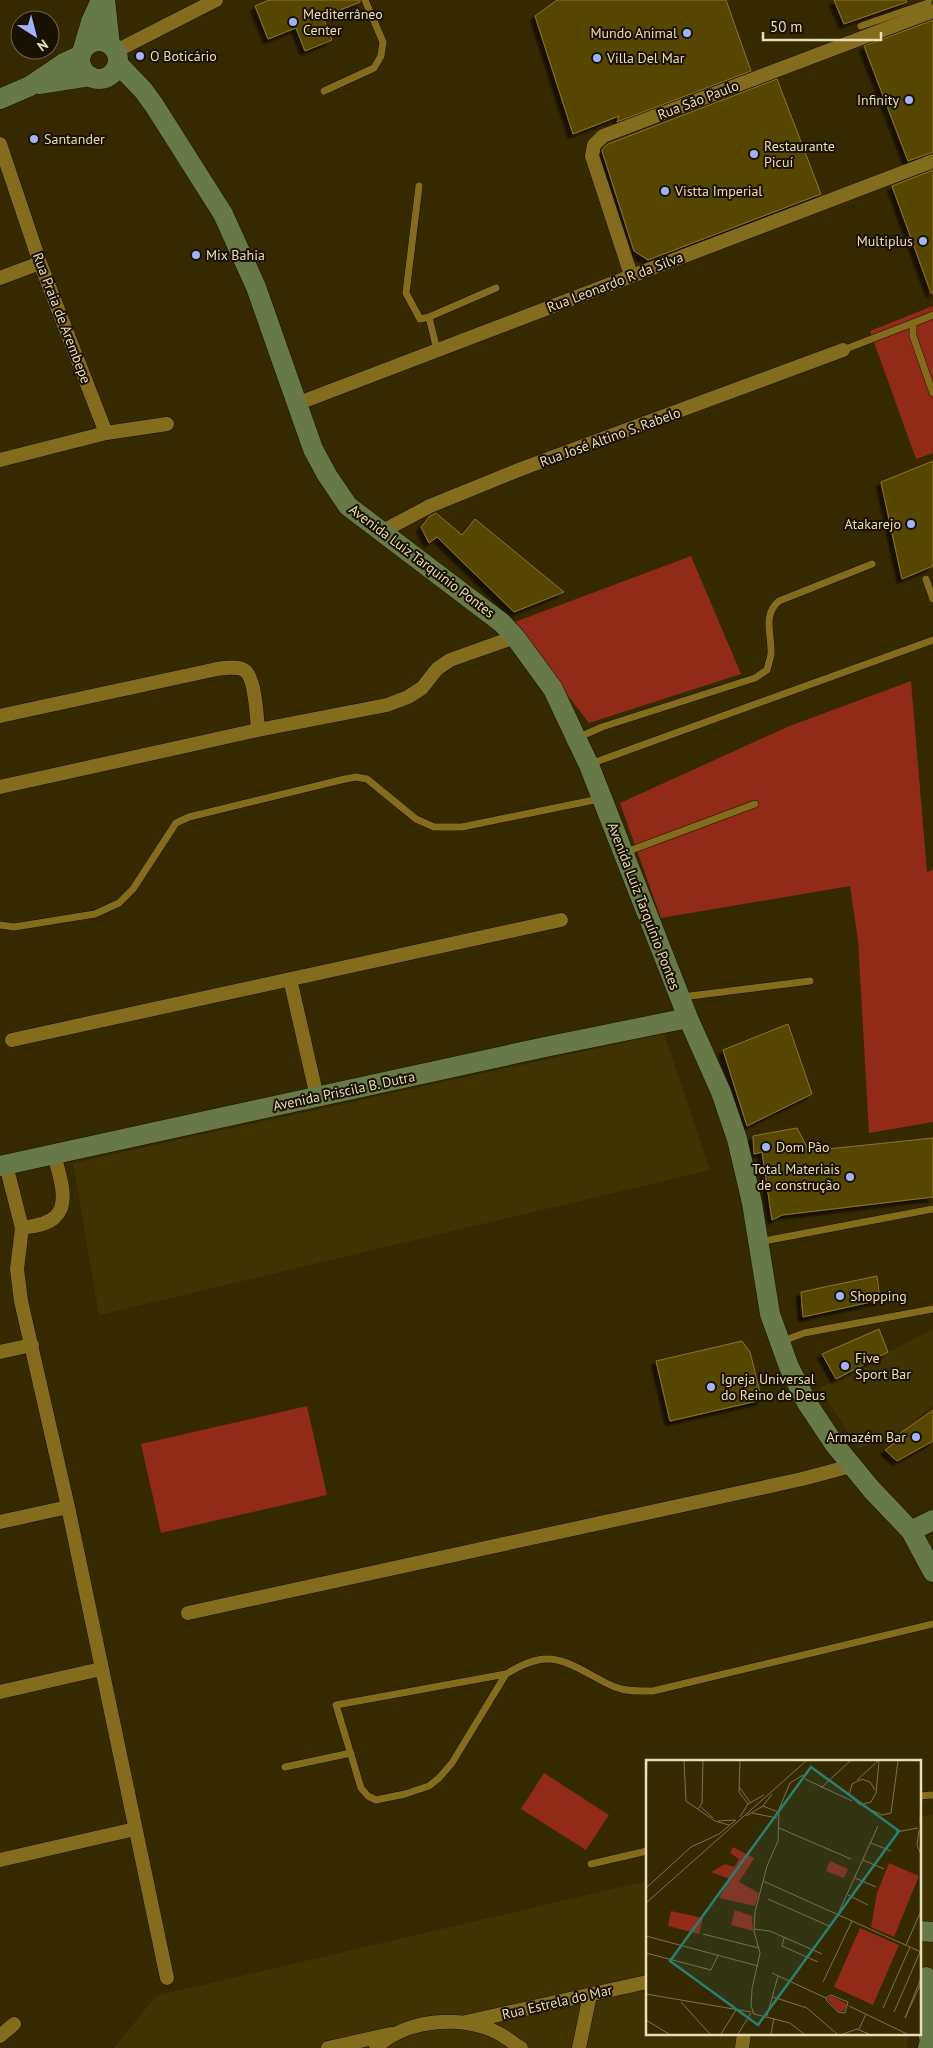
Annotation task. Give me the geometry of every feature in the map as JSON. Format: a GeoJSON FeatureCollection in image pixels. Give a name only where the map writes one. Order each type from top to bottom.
{"type":"FeatureCollection","features":[{"type":"Feature","properties":{"kind":"street"},"geometry":{"type":"LineString","coordinates":[[94,77],[82,67],[82,52],[93,17],[103,0]]}},
{"type":"Feature","properties":{"kind":"street"},"geometry":{"type":"LineString","coordinates":[[30,86],[111,75],[115,53],[103,0]]}},
{"type":"Feature","properties":{"kind":"street"},"geometry":{"type":"LineString","coordinates":[[115,53],[216,0]]}},
{"type":"Feature","properties":{"kind":"street","name":"Rua São Paulo"},"geometry":{"type":"LineString","coordinates":[[631,275],[592,156],[594,146],[603,136],[933,11]]}},
{"type":"Feature","properties":{"kind":"street"},"geometry":{"type":"LineString","coordinates":[[0,99],[30,86],[82,52],[93,42],[99,41],[115,53]]}},
{"type":"Feature","properties":{"kind":"street","name":"Avenida Luiz Tarquínio Pontes"},"geometry":{"type":"LineString","coordinates":[[115,53],[175,135],[227,222],[256,287],[299,404],[313,450],[348,506],[502,623],[516,637],[552,690],[589,765],[688,1018],[721,1092],[737,1139],[752,1203],[770,1314],[789,1367],[807,1403],[835,1445],[851,1466],[911,1531],[933,1572]]}},
{"type":"Feature","properties":{"kind":"street","name":"Avenida Luiz Tarquínio Pontes"},"geometry":{"type":"LineString","coordinates":[[94,77],[112,82],[154,105]]}},
{"type":"Feature","properties":{"kind":"street","name":"Rua Praia de Arembepe"},"geometry":{"type":"LineString","coordinates":[[0,144],[40,263],[106,433]]}},
{"type":"Feature","properties":{"kind":"street","name":"Rua Leonardo R da Silva"},"geometry":{"type":"LineString","coordinates":[[299,404],[631,275],[933,162]]}},
{"type":"Feature","properties":{"kind":"street"},"geometry":{"type":"LineString","coordinates":[[0,278],[40,263]]}},
{"type":"Feature","properties":{"kind":"street","name":"Rua José Altino S. Rabelo"},"geometry":{"type":"LineString","coordinates":[[381,532],[430,506],[521,469],[842,350]]}},
{"type":"Feature","properties":{"kind":"street"},"geometry":{"type":"LineString","coordinates":[[0,460],[106,433],[167,424]]}},
{"type":"Feature","properties":{"kind":"street"},"geometry":{"type":"LineString","coordinates":[[0,787],[258,730],[388,705],[408,698],[422,688],[437,669],[450,660],[516,637]]}},
{"type":"Feature","properties":{"kind":"street"},"geometry":{"type":"LineString","coordinates":[[0,716],[217,669],[234,667],[245,671],[251,678],[258,730]]}},
{"type":"Feature","properties":{"kind":"street"},"geometry":{"type":"LineString","coordinates":[[12,1040],[560,920]]}},
{"type":"Feature","properties":{"kind":"street"},"geometry":{"type":"LineString","coordinates":[[290,979],[317,1097]]}},
{"type":"Feature","properties":{"kind":"street","name":"Avenida Priscila B. Dutra"},"geometry":{"type":"LineString","coordinates":[[3,1165],[688,1018]]}},
{"type":"Feature","properties":{"kind":"street"},"geometry":{"type":"LineString","coordinates":[[22,1228],[44,1223],[55,1218],[61,1210],[63,1193],[54,1154]]}},
{"type":"Feature","properties":{"kind":"street"},"geometry":{"type":"LineString","coordinates":[[3,1165],[22,1228],[16,1269],[21,1301],[68,1507],[167,1978]]}},
{"type":"Feature","properties":{"kind":"street"},"geometry":{"type":"LineString","coordinates":[[0,1352],[32,1345]]}},
{"type":"Feature","properties":{"kind":"street"},"geometry":{"type":"LineString","coordinates":[[188,1613],[802,1479],[851,1466]]}},
{"type":"Feature","properties":{"kind":"street"},"geometry":{"type":"LineString","coordinates":[[0,1522],[68,1507]]}},
{"type":"Feature","properties":{"kind":"street"},"geometry":{"type":"LineString","coordinates":[[911,1531],[933,1520]]}},
{"type":"Feature","properties":{"kind":"street"},"geometry":{"type":"LineString","coordinates":[[0,1692],[101,1669]]}},
{"type":"Feature","properties":{"kind":"street"},"geometry":{"type":"LineString","coordinates":[[0,1860],[135,1829]]}},
{"type":"Feature","properties":{"kind":"street"},"geometry":{"type":"LineString","coordinates":[[920,1931],[933,1931]]}},
{"type":"Feature","properties":{"kind":"street"},"geometry":{"type":"LineString","coordinates":[[926,1976],[924,2015],[930,2042]]}},
{"type":"Feature","properties":{"kind":"street","name":"Rua Estrela do Mar"},"geometry":{"type":"LineString","coordinates":[[466,2022],[646,1982]]}},
{"type":"Feature","properties":{"kind":"street"},"geometry":{"type":"LineString","coordinates":[[579,2048],[590,1995]]}},
{"type":"Feature","properties":{"kind":"street"},"geometry":{"type":"LineString","coordinates":[[328,2048],[433,2022],[466,2022],[497,2032],[521,2048]]}},
{"type":"Feature","properties":{"kind":"street"},"geometry":{"type":"LineString","coordinates":[[0,2036],[14,2024]]}},
{"type":"Feature","properties":{"kind":"street"},"geometry":{"type":"LineString","coordinates":[[376,2048],[401,2031]]}},
{"type":"Feature","properties":{"kind":"lane"},"geometry":{"type":"LineString","coordinates":[[324,91],[374,68],[381,56],[383,42],[365,0]]}},
{"type":"Feature","properties":{"kind":"lane"},"geometry":{"type":"LineString","coordinates":[[861,26],[928,3],[929,0]]}},
{"type":"Feature","properties":{"kind":"lane"},"geometry":{"type":"LineString","coordinates":[[419,186],[406,292],[420,319],[429,317],[496,288]]}},
{"type":"Feature","properties":{"kind":"lane"},"geometry":{"type":"LineString","coordinates":[[842,350],[933,315]]}},
{"type":"Feature","properties":{"kind":"lane"},"geometry":{"type":"LineString","coordinates":[[429,317],[436,350]]}},
{"type":"Feature","properties":{"kind":"lane"},"geometry":{"type":"LineString","coordinates":[[913,323],[913,336],[933,393]]}},
{"type":"Feature","properties":{"kind":"lane"},"geometry":{"type":"LineString","coordinates":[[576,738],[602,727],[755,678],[767,670],[771,655],[768,615],[772,607],[779,601],[872,564]]}},
{"type":"Feature","properties":{"kind":"lane"},"geometry":{"type":"LineString","coordinates":[[926,579],[933,599]]}},
{"type":"Feature","properties":{"kind":"lane"},"geometry":{"type":"LineString","coordinates":[[589,765],[933,640]]}},
{"type":"Feature","properties":{"kind":"lane"},"geometry":{"type":"LineString","coordinates":[[0,925],[14,927],[95,914],[119,903],[133,889],[176,823],[189,817],[345,779],[356,777],[367,779],[416,820],[434,828],[462,827],[602,798]]}},
{"type":"Feature","properties":{"kind":"lane"},"geometry":{"type":"LineString","coordinates":[[624,853],[755,804]]}},
{"type":"Feature","properties":{"kind":"lane"},"geometry":{"type":"LineString","coordinates":[[680,998],[810,981]]}},
{"type":"Feature","properties":{"kind":"lane"},"geometry":{"type":"LineString","coordinates":[[758,1242],[933,1210]]}},
{"type":"Feature","properties":{"kind":"lane"},"geometry":{"type":"LineString","coordinates":[[780,1342],[804,1333],[933,1309]]}},
{"type":"Feature","properties":{"kind":"lane"},"geometry":{"type":"LineString","coordinates":[[506,1674],[452,1763],[429,1786],[405,1794],[376,1800],[368,1796],[361,1788],[336,1705],[506,1674],[524,1664],[540,1659],[555,1660],[575,1666],[616,1688],[638,1692],[654,1691],[933,1624]]}},
{"type":"Feature","properties":{"kind":"lane"},"geometry":{"type":"LineString","coordinates":[[285,1767],[351,1753]]}},
{"type":"Feature","properties":{"kind":"lane"},"geometry":{"type":"LineString","coordinates":[[920,1796],[933,1794]]}},
{"type":"Feature","properties":{"kind":"lane"},"geometry":{"type":"LineString","coordinates":[[591,1864],[646,1851]]}},
{"type":"Feature","properties":{"kind":"shaded area"},"geometry":{"type":"Polygon","coordinates":[[[933,306],[933,453],[916,459],[870,331],[933,306]]]}},
{"type":"Feature","properties":{"kind":"shaded area"},"geometry":{"type":"Polygon","coordinates":[[[691,556],[741,674],[589,723],[512,623],[691,556]]]}},
{"type":"Feature","properties":{"kind":"shaded area"},"geometry":{"type":"Polygon","coordinates":[[[911,681],[927,872],[933,870],[933,1122],[869,1133],[858,940],[850,886],[661,918],[620,803],[787,727],[911,681]]]}},
{"type":"Feature","properties":{"kind":"shaded area"},"geometry":{"type":"Polygon","coordinates":[[[664,1034],[710,1170],[99,1315],[73,1163],[664,1034]]]}},
{"type":"Feature","properties":{"kind":"shaded area"},"geometry":{"type":"Polygon","coordinates":[[[933,1329],[933,1405],[903,1431],[858,1449],[820,1388],[933,1329]]]}},
{"type":"Feature","properties":{"kind":"shaded area"},"geometry":{"type":"Polygon","coordinates":[[[307,1406],[327,1495],[161,1533],[141,1444],[307,1406]]]}},
{"type":"Feature","properties":{"kind":"shaded area"},"geometry":{"type":"Polygon","coordinates":[[[544,1773],[609,1815],[586,1850],[521,1809],[544,1773]]]}},
{"type":"Feature","properties":{"kind":"shaded area"},"geometry":{"type":"Polygon","coordinates":[[[933,1814],[933,1979],[920,2006],[920,1818],[933,1814]]]}},
{"type":"Feature","properties":{"kind":"shaded area"},"geometry":{"type":"Polygon","coordinates":[[[646,1881],[646,2036],[909,2036],[906,2048],[114,2048],[156,1996],[646,1881]]]}},
{"type":"Feature","properties":{"kind":"building","name":"Mediterrâneo Center"},"geometry":{"type":"Polygon","coordinates":[[[269,0],[360,0],[360,2],[323,17],[332,40],[305,51],[296,28],[268,39],[255,6],[269,0]]]}},
{"type":"Feature","properties":{"kind":"building"},"geometry":{"type":"Polygon","coordinates":[[[557,0],[726,0],[751,71],[617,122],[619,116],[573,134],[535,16],[557,0]]]}},
{"type":"Feature","properties":{"kind":"building"},"geometry":{"type":"Polygon","coordinates":[[[834,0],[906,0],[907,2],[844,24],[834,0]]]}},
{"type":"Feature","properties":{"kind":"building","name":"Infinity"},"geometry":{"type":"Polygon","coordinates":[[[933,20],[933,152],[908,161],[864,46],[933,20]]]}},
{"type":"Feature","properties":{"kind":"building"},"geometry":{"type":"Polygon","coordinates":[[[777,79],[821,194],[648,260],[634,251],[602,151],[604,147],[777,79]]]}},
{"type":"Feature","properties":{"kind":"building","name":"Multiplus"},"geometry":{"type":"Polygon","coordinates":[[[933,170],[933,293],[931,293],[892,186],[933,170]]]}},
{"type":"Feature","properties":{"kind":"building","name":"Atakarejo"},"geometry":{"type":"Polygon","coordinates":[[[933,461],[933,566],[902,579],[881,482],[933,461]]]}},
{"type":"Feature","properties":{"kind":"building"},"geometry":{"type":"Polygon","coordinates":[[[436,513],[462,535],[475,519],[564,592],[514,612],[437,537],[429,543],[421,527],[430,516],[436,513]]]}},
{"type":"Feature","properties":{"kind":"building"},"geometry":{"type":"Polygon","coordinates":[[[788,1024],[812,1094],[747,1126],[723,1050],[788,1024]]]}},
{"type":"Feature","properties":{"kind":"building","name":"Total Materiais de construção"},"geometry":{"type":"Polygon","coordinates":[[[797,1128],[809,1151],[933,1138],[933,1197],[782,1215],[772,1220],[762,1152],[754,1154],[753,1136],[797,1128]]]}},
{"type":"Feature","properties":{"kind":"building","name":"Shopping"},"geometry":{"type":"Polygon","coordinates":[[[877,1276],[880,1300],[803,1317],[801,1292],[877,1276]]]}},
{"type":"Feature","properties":{"kind":"building","name":"Five Sport Bar"},"geometry":{"type":"Polygon","coordinates":[[[879,1329],[888,1352],[836,1379],[822,1354],[879,1329]]]}},
{"type":"Feature","properties":{"kind":"building","name":"Igreja Universal do Reino de Deus"},"geometry":{"type":"Polygon","coordinates":[[[742,1341],[750,1352],[762,1400],[670,1421],[656,1361],[742,1341]]]}},
{"type":"Feature","properties":{"kind":"building","name":"Armazém Bar"},"geometry":{"type":"Polygon","coordinates":[[[933,1410],[933,1441],[897,1461],[885,1450],[900,1439],[896,1436],[933,1410]]]}},
{"type":"Feature","properties":{"kind":"place","name":"Mediterrâneo Center"},"geometry":{"type":"Point","coordinates":[293,22]}},
{"type":"Feature","properties":{"kind":"place","name":"Mundo Animal"},"geometry":{"type":"Point","coordinates":[687,33]}},
{"type":"Feature","properties":{"kind":"place","name":"O Boticário"},"geometry":{"type":"Point","coordinates":[140,56]}},
{"type":"Feature","properties":{"kind":"place","name":"Villa Del Mar"},"geometry":{"type":"Point","coordinates":[597,58]}},
{"type":"Feature","properties":{"kind":"place","name":"Infinity"},"geometry":{"type":"Point","coordinates":[909,100]}},
{"type":"Feature","properties":{"kind":"place","name":"Santander"},"geometry":{"type":"Point","coordinates":[34,139]}},
{"type":"Feature","properties":{"kind":"place","name":"Restaurante Picuí"},"geometry":{"type":"Point","coordinates":[754,154]}},
{"type":"Feature","properties":{"kind":"place","name":"Vistta Imperial"},"geometry":{"type":"Point","coordinates":[665,191]}},
{"type":"Feature","properties":{"kind":"place","name":"Multiplus"},"geometry":{"type":"Point","coordinates":[923,241]}},
{"type":"Feature","properties":{"kind":"place","name":"Mix Bahia"},"geometry":{"type":"Point","coordinates":[196,255]}},
{"type":"Feature","properties":{"kind":"place","name":"Atakarejo"},"geometry":{"type":"Point","coordinates":[911,524]}},
{"type":"Feature","properties":{"kind":"place","name":"Dom Pão"},"geometry":{"type":"Point","coordinates":[766,1147]}},
{"type":"Feature","properties":{"kind":"place","name":"Total Materiais de construção"},"geometry":{"type":"Point","coordinates":[850,1177]}},
{"type":"Feature","properties":{"kind":"place","name":"Shopping"},"geometry":{"type":"Point","coordinates":[840,1296]}},
{"type":"Feature","properties":{"kind":"place","name":"Five Sport Bar"},"geometry":{"type":"Point","coordinates":[845,1366]}},
{"type":"Feature","properties":{"kind":"place","name":"Igreja Universal do Reino de Deus"},"geometry":{"type":"Point","coordinates":[711,1387]}},
{"type":"Feature","properties":{"kind":"place","name":"Armazém Bar"},"geometry":{"type":"Point","coordinates":[916,1437]}}]}
